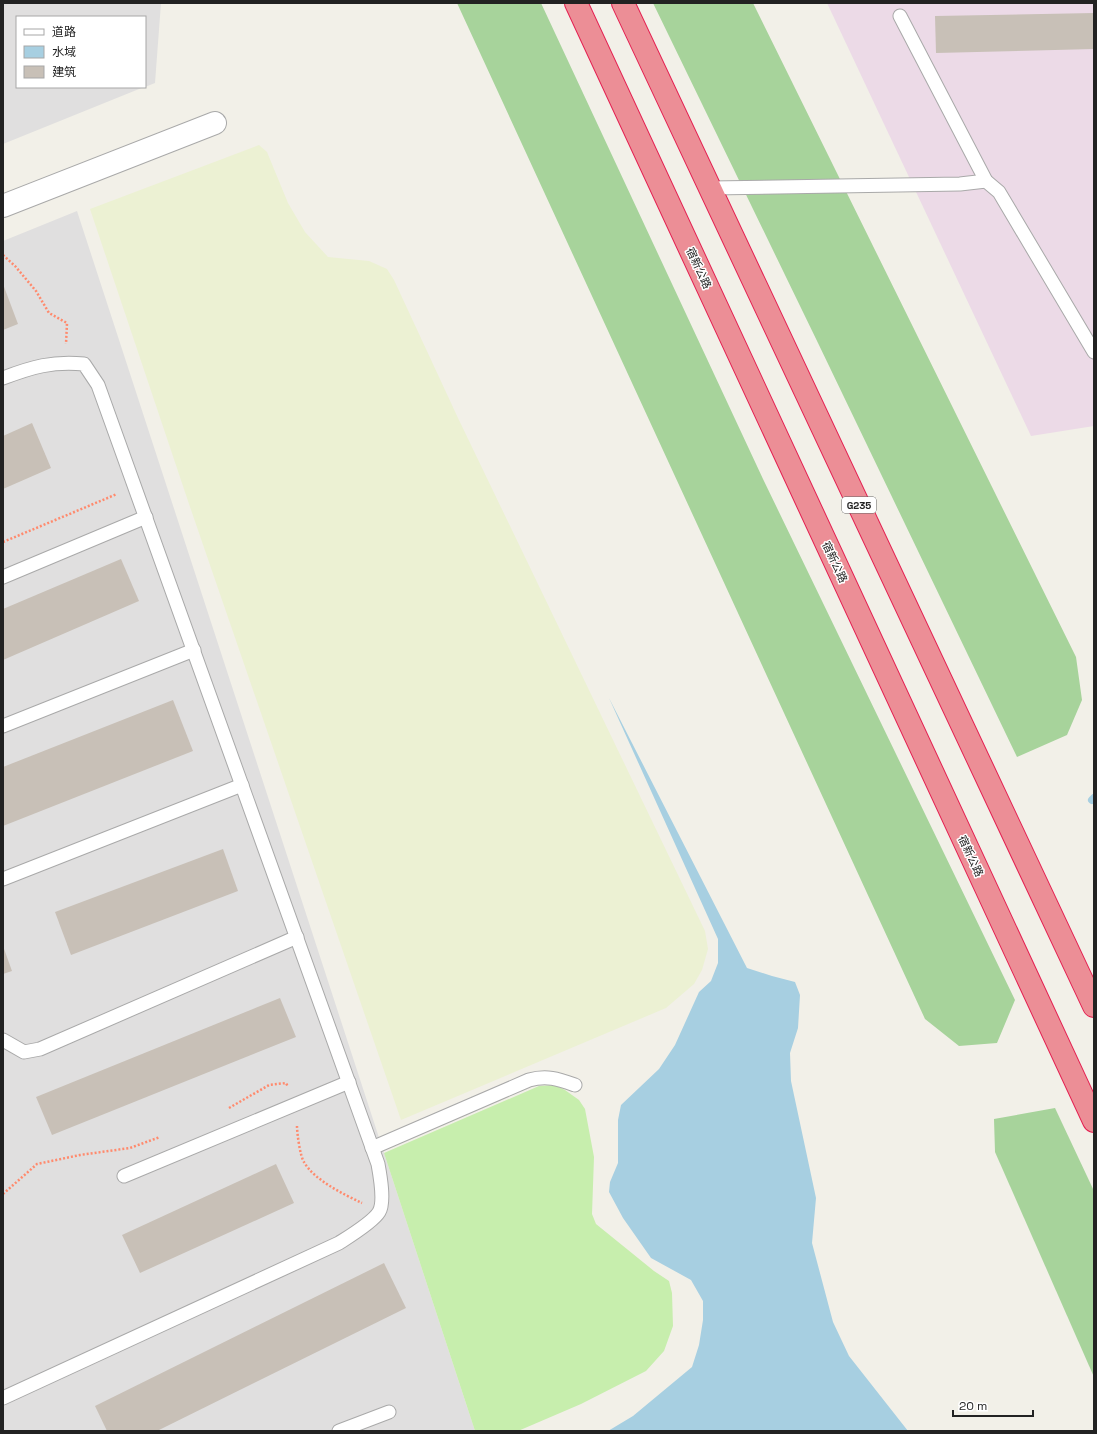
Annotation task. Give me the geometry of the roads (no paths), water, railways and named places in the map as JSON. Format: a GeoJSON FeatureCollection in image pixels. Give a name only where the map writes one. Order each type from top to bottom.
{"type":"FeatureCollection","features":[{"type":"Feature","properties":{"kind":"highway","name":"宿新公路"},"geometry":{"type":"LineString","coordinates":[[576,3],[1094,1121]]}},
{"type":"Feature","properties":{"kind":"highway","name":"G235"},"geometry":{"type":"LineString","coordinates":[[623,3],[1094,1006]]}},
{"type":"Feature","properties":{"kind":"street"},"geometry":{"type":"LineString","coordinates":[[3,206],[215,123]]}},
{"type":"Feature","properties":{"kind":"lane"},"geometry":{"type":"LineString","coordinates":[[900,16],[986,181],[1000,192],[1094,352]]}},
{"type":"Feature","properties":{"kind":"lane"},"geometry":{"type":"LineString","coordinates":[[710,188],[960,184],[986,181]]}},
{"type":"Feature","properties":{"kind":"lane"},"geometry":{"type":"LineString","coordinates":[[3,378],[28,368],[63,362],[84,364],[98,385],[378,1164],[382,1189],[380,1211],[363,1228],[340,1244],[3,1398]]}},
{"type":"Feature","properties":{"kind":"lane"},"geometry":{"type":"LineString","coordinates":[[3,577],[146,517]]}},
{"type":"Feature","properties":{"kind":"lane"},"geometry":{"type":"LineString","coordinates":[[3,726],[194,650]]}},
{"type":"Feature","properties":{"kind":"lane"},"geometry":{"type":"LineString","coordinates":[[3,879],[242,785]]}},
{"type":"Feature","properties":{"kind":"lane"},"geometry":{"type":"LineString","coordinates":[[3,1040],[24,1052],[40,1049],[297,937]]}},
{"type":"Feature","properties":{"kind":"lane"},"geometry":{"type":"LineString","coordinates":[[372,1148],[529,1080],[540,1077],[555,1078],[575,1085]]}},
{"type":"Feature","properties":{"kind":"lane"},"geometry":{"type":"LineString","coordinates":[[124,1176],[348,1082]]}},
{"type":"Feature","properties":{"kind":"lane"},"geometry":{"type":"LineString","coordinates":[[339,1431],[389,1412]]}},
{"type":"Feature","properties":{"kind":"water"},"geometry":{"type":"Polygon","coordinates":[[[609,698],[747,968],[795,982],[800,995],[798,1028],[790,1053],[791,1081],[816,1198],[812,1243],[833,1322],[849,1356],[908,1431],[608,1431],[633,1416],[692,1367],[699,1345],[703,1320],[703,1301],[691,1280],[651,1258],[623,1218],[609,1192],[610,1182],[618,1163],[618,1120],[621,1105],[659,1069],[675,1045],[699,992],[711,981],[718,963],[718,939],[609,698]]]}}]}
